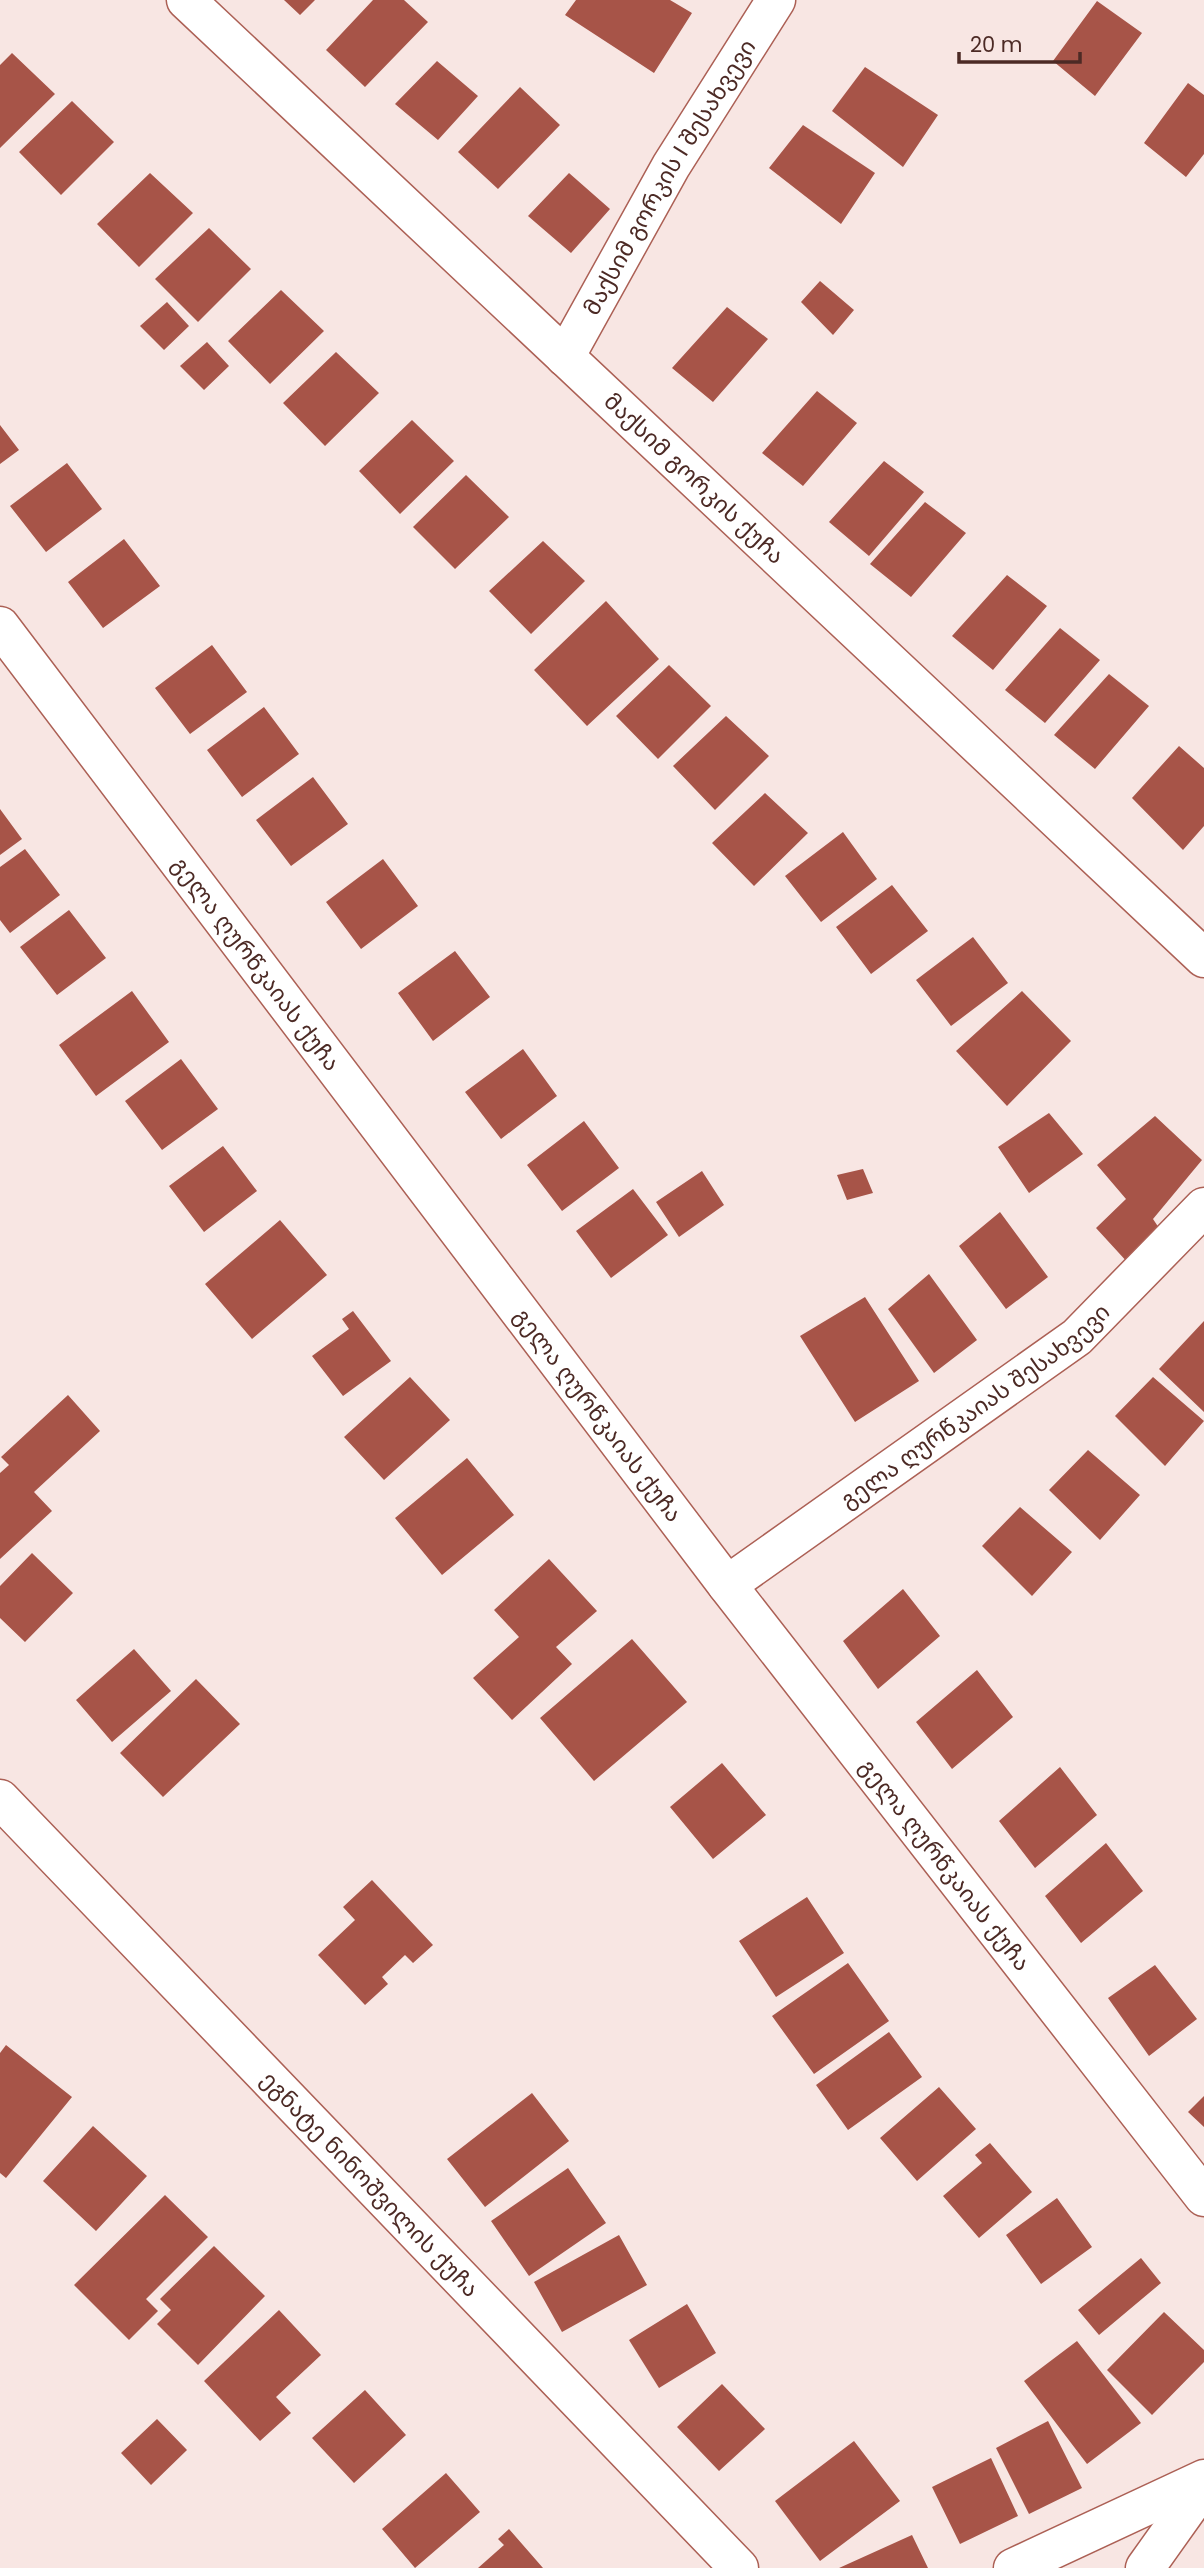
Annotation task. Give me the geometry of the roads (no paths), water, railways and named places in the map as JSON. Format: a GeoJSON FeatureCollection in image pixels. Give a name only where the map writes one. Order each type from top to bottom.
{"type":"FeatureCollection","features":[{"type":"Feature","properties":{"kind":"street","name":"მაქსიმ გორკის ქუჩა"},"geometry":{"type":"LineString","coordinates":[[186,0],[1204,958]]}},
{"type":"Feature","properties":{"kind":"street","name":"მაქსიმ გორკის I შესახვევი"},"geometry":{"type":"LineString","coordinates":[[565,357],[671,166],[776,0]]}},
{"type":"Feature","properties":{"kind":"street","name":"გელა ღურწკაიას ქუჩა"},"geometry":{"type":"LineString","coordinates":[[0,626],[727,1585],[1204,2197]]}},
{"type":"Feature","properties":{"kind":"street","name":"გელა ღურწკაიას შესახვევი"},"geometry":{"type":"LineString","coordinates":[[727,1585],[1077,1337],[1204,1207]]}},
{"type":"Feature","properties":{"kind":"street","name":"ეგნატე ნინოშვილის ქუჩა"},"geometry":{"type":"LineString","coordinates":[[0,1799],[739,2568]]}},
{"type":"Feature","properties":{"kind":"street"},"geometry":{"type":"LineString","coordinates":[[1013,2568],[1204,2479]]}},
{"type":"Feature","properties":{"kind":"street"},"geometry":{"type":"LineString","coordinates":[[1145,2568],[1204,2485]]}}]}
